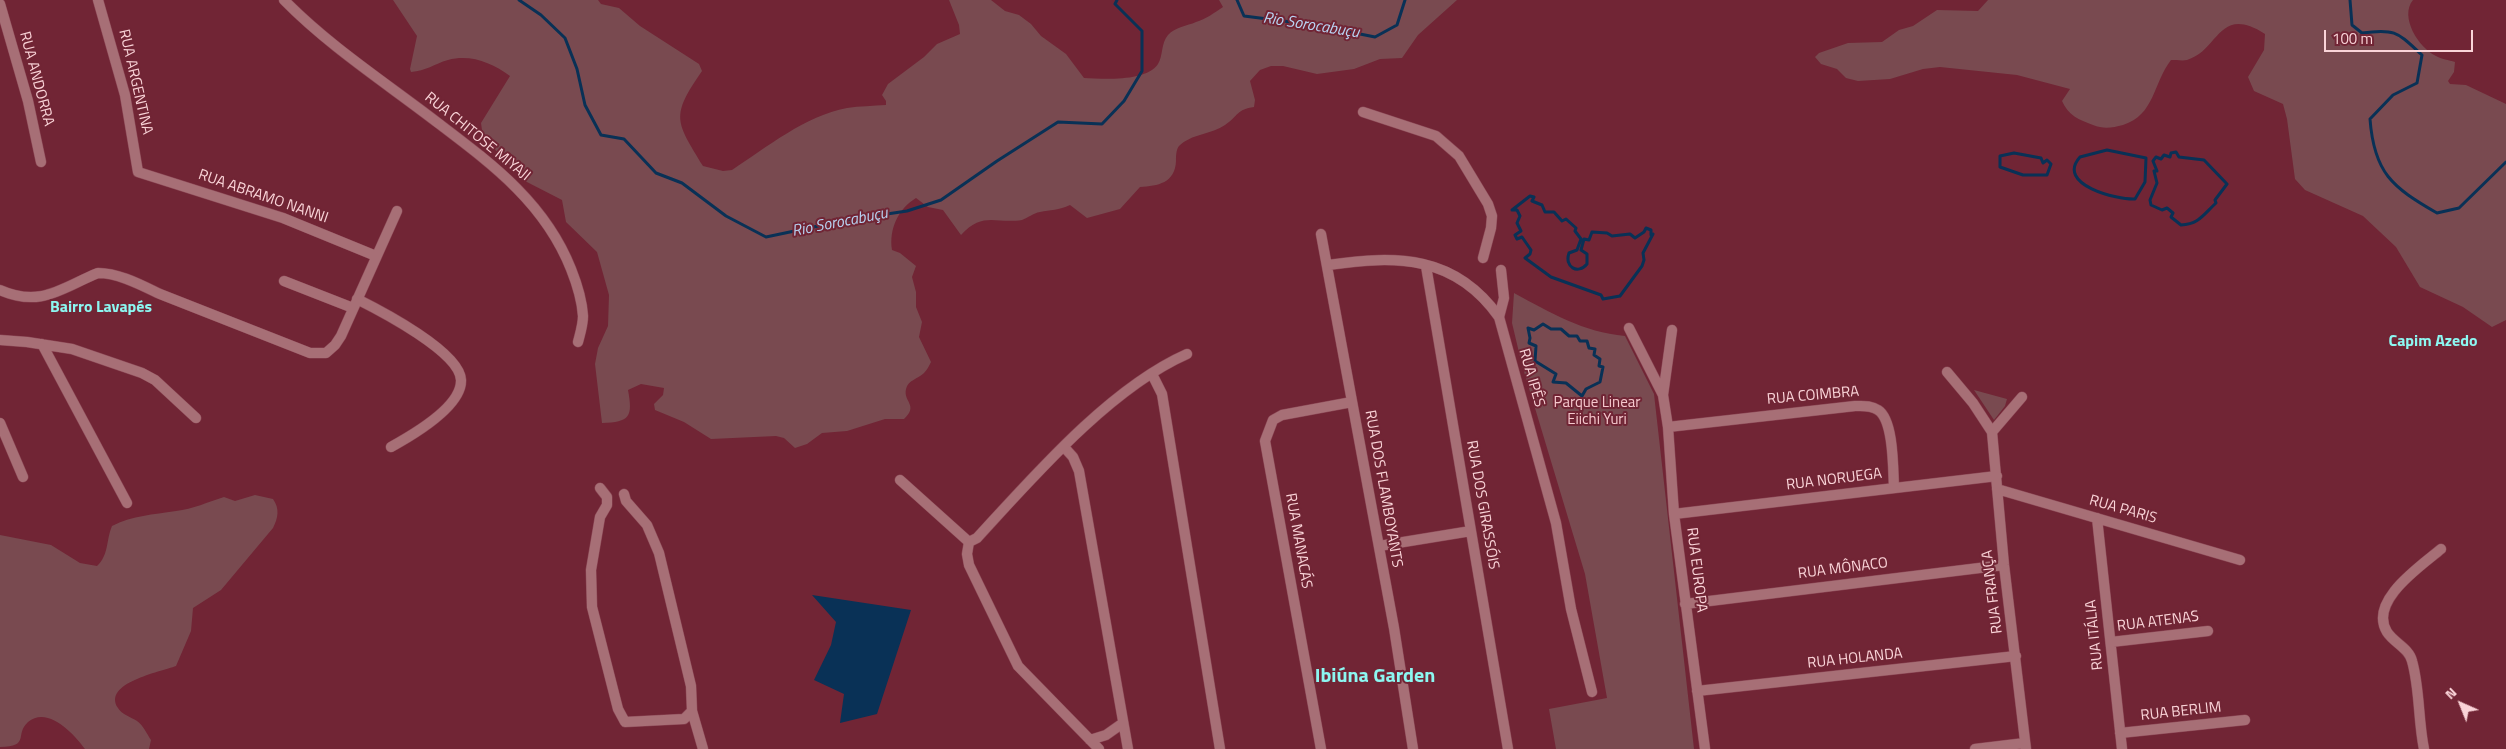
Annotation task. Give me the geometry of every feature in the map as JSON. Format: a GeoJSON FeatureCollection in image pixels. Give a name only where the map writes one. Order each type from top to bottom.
{"type":"FeatureCollection","features":[{"type":"Feature","properties":{"kind":"street","name":"RUA ARGENTINA"},"geometry":{"type":"LineString","coordinates":[[98,0],[125,94],[138,172]]}},
{"type":"Feature","properties":{"kind":"street","name":"RUA CHITOSE MIYAJI"},"geometry":{"type":"LineString","coordinates":[[284,0],[338,46],[502,173],[534,206],[558,241],[576,282],[583,318],[578,342]]}},
{"type":"Feature","properties":{"kind":"street","name":"RUA ANDORRA"},"geometry":{"type":"LineString","coordinates":[[0,4],[28,101],[41,162]]}},
{"type":"Feature","properties":{"kind":"street"},"geometry":{"type":"LineString","coordinates":[[1363,112],[1436,136],[1459,156],[1488,204],[1492,216],[1491,228],[1483,258]]}},
{"type":"Feature","properties":{"kind":"street","name":"RUA ABRAMO NANNI"},"geometry":{"type":"LineString","coordinates":[[138,172],[283,218],[376,256]]}},
{"type":"Feature","properties":{"kind":"street"},"geometry":{"type":"LineString","coordinates":[[0,290],[10,294],[44,297],[91,276],[105,273],[141,285],[286,344],[320,354],[326,353],[335,346],[397,211]]}},
{"type":"Feature","properties":{"kind":"street","name":"RUA DOS FLAMBOYANTS"},"geometry":{"type":"LineString","coordinates":[[1321,234],[1379,546],[1413,749]]}},
{"type":"Feature","properties":{"kind":"street","name":"RUA IPÊS"},"geometry":{"type":"LineString","coordinates":[[1328,265],[1390,259],[1426,266],[1458,276],[1472,286],[1487,301],[1498,318],[1556,523],[1571,608],[1592,692]]}},
{"type":"Feature","properties":{"kind":"street","name":"RUA DOS GIRASSÓIS"},"geometry":{"type":"LineString","coordinates":[[1426,266],[1508,749]]}},
{"type":"Feature","properties":{"kind":"street"},"geometry":{"type":"LineString","coordinates":[[1498,318],[1504,298],[1501,270]]}},
{"type":"Feature","properties":{"kind":"street"},"geometry":{"type":"LineString","coordinates":[[284,282],[379,310],[442,352],[460,374],[461,382],[454,399],[419,432],[391,447]]}},
{"type":"Feature","properties":{"kind":"street","name":"RUA EUROPA"},"geometry":{"type":"LineString","coordinates":[[1629,328],[1663,394]]}},
{"type":"Feature","properties":{"kind":"street","name":"RUA EUROPA"},"geometry":{"type":"LineString","coordinates":[[1672,330],[1663,394],[1668,426],[1674,514],[1704,749]]}},
{"type":"Feature","properties":{"kind":"street"},"geometry":{"type":"LineString","coordinates":[[0,340],[72,349],[142,373],[155,380],[196,418]]}},
{"type":"Feature","properties":{"kind":"street"},"geometry":{"type":"LineString","coordinates":[[42,344],[127,504]]}},
{"type":"Feature","properties":{"kind":"street"},"geometry":{"type":"LineString","coordinates":[[969,542],[977,538],[1064,447],[1105,410],[1168,362],[1187,354]]}},
{"type":"Feature","properties":{"kind":"street","name":"RUA FRANÇA"},"geometry":{"type":"LineString","coordinates":[[1947,372],[1973,403],[1992,432],[2004,565],[2026,746]]}},
{"type":"Feature","properties":{"kind":"street"},"geometry":{"type":"LineString","coordinates":[[1152,374],[1162,394],[1220,749]]}},
{"type":"Feature","properties":{"kind":"street"},"geometry":{"type":"LineString","coordinates":[[1992,432],[2022,396]]}},
{"type":"Feature","properties":{"kind":"street","name":"RUA MANACÁS"},"geometry":{"type":"LineString","coordinates":[[1321,749],[1265,441],[1273,420],[1282,415],[1352,402]]}},
{"type":"Feature","properties":{"kind":"street","name":"RUA COIMBRA"},"geometry":{"type":"LineString","coordinates":[[1668,426],[1869,406],[1878,410],[1884,416],[1889,426],[1894,488]]}},
{"type":"Feature","properties":{"kind":"street"},"geometry":{"type":"LineString","coordinates":[[0,423],[23,477]]}},
{"type":"Feature","properties":{"kind":"street"},"geometry":{"type":"LineString","coordinates":[[1064,447],[1073,457],[1079,471],[1128,749]]}},
{"type":"Feature","properties":{"kind":"street","name":"RUA NORUEGA"},"geometry":{"type":"LineString","coordinates":[[1674,514],[1997,476]]}},
{"type":"Feature","properties":{"kind":"street"},"geometry":{"type":"LineString","coordinates":[[900,480],[969,542]]}},
{"type":"Feature","properties":{"kind":"street"},"geometry":{"type":"LineString","coordinates":[[600,488],[607,497],[607,505],[600,517],[591,570],[592,607],[618,709],[625,722],[684,718],[692,711]]}},
{"type":"Feature","properties":{"kind":"street","name":"RUA PARIS"},"geometry":{"type":"LineString","coordinates":[[1997,489],[2240,560]]}},
{"type":"Feature","properties":{"kind":"street"},"geometry":{"type":"LineString","coordinates":[[624,494],[626,501],[647,525],[659,553],[691,686],[692,711],[703,749]]}},
{"type":"Feature","properties":{"kind":"street","name":"RUA ITÁLIA"},"geometry":{"type":"LineString","coordinates":[[2097,518],[2122,749]]}},
{"type":"Feature","properties":{"kind":"street"},"geometry":{"type":"LineString","coordinates":[[1379,546],[1471,530]]}},
{"type":"Feature","properties":{"kind":"street"},"geometry":{"type":"LineString","coordinates":[[969,542],[967,554],[970,565],[1018,666],[1098,749]]}},
{"type":"Feature","properties":{"kind":"street"},"geometry":{"type":"LineString","coordinates":[[2424,749],[2412,658],[2388,634],[2384,626],[2385,606],[2398,586],[2441,549]]}},
{"type":"Feature","properties":{"kind":"street","name":"RUA MÔNACO"},"geometry":{"type":"LineString","coordinates":[[1686,604],[2004,565]]}},
{"type":"Feature","properties":{"kind":"street","name":"RUA ATENAS"},"geometry":{"type":"LineString","coordinates":[[2111,642],[2208,631]]}},
{"type":"Feature","properties":{"kind":"street","name":"RUA HOLANDA"},"geometry":{"type":"LineString","coordinates":[[1697,692],[2016,656]]}},
{"type":"Feature","properties":{"kind":"street","name":"RUA BERLIM"},"geometry":{"type":"LineString","coordinates":[[2120,733],[2245,720]]}},
{"type":"Feature","properties":{"kind":"street"},"geometry":{"type":"LineString","coordinates":[[1090,740],[1106,735],[1123,723]]}},
{"type":"Feature","properties":{"kind":"street"},"geometry":{"type":"LineString","coordinates":[[1975,749],[2026,746]]}},
{"type":"Feature","properties":{"kind":"green space"},"geometry":{"type":"Polygon","coordinates":[[[393,0],[598,0],[601,4],[619,8],[640,26],[699,64],[702,71],[681,109],[680,119],[682,128],[703,166],[723,171],[732,170],[787,133],[816,118],[847,108],[886,105],[882,95],[888,84],[924,57],[937,44],[960,34],[959,25],[949,0],[991,0],[1005,11],[1019,15],[1031,24],[1041,36],[1066,54],[1084,78],[1102,79],[1134,77],[1152,70],[1160,61],[1164,42],[1168,35],[1178,28],[1207,18],[1223,7],[1219,0],[1457,0],[1418,35],[1402,58],[1380,59],[1354,69],[1317,74],[1283,66],[1271,66],[1260,70],[1250,81],[1255,100],[1254,107],[1241,111],[1220,128],[1195,136],[1184,142],[1177,149],[1175,168],[1169,179],[1153,186],[1140,187],[1120,209],[1087,218],[1070,205],[1037,213],[1022,220],[983,221],[976,223],[961,235],[943,210],[928,207],[916,198],[904,208],[896,220],[891,242],[892,250],[900,253],[916,266],[912,277],[916,292],[916,307],[922,322],[919,337],[931,362],[922,375],[907,386],[906,393],[910,410],[904,419],[885,419],[847,431],[822,433],[807,444],[795,448],[784,438],[776,436],[711,439],[684,422],[655,410],[654,404],[663,395],[664,388],[641,384],[628,390],[630,406],[629,412],[624,419],[602,423],[595,364],[598,348],[608,326],[609,295],[597,252],[566,222],[562,200],[525,181],[483,137],[481,123],[510,76],[489,64],[465,58],[448,60],[426,69],[411,72],[417,36],[393,0]]]}},
{"type":"Feature","properties":{"kind":"green space"},"geometry":{"type":"Polygon","coordinates":[[[1988,0],[2413,0],[2409,7],[2408,15],[2413,31],[2418,39],[2423,46],[2436,56],[2455,62],[2454,72],[2448,81],[2450,84],[2466,85],[2506,104],[2506,320],[2492,327],[2463,307],[2420,287],[2396,247],[2363,216],[2305,190],[2295,179],[2287,119],[2283,104],[2254,91],[2248,77],[2264,50],[2265,34],[2249,26],[2237,24],[2228,27],[2220,32],[2198,55],[2187,60],[2171,60],[2148,106],[2141,114],[2123,125],[2111,127],[2093,125],[2071,113],[2062,101],[2070,89],[2017,75],[1940,67],[1923,69],[1890,79],[1858,81],[1846,78],[1837,69],[1821,64],[1815,57],[1819,53],[1848,43],[1882,42],[1899,30],[1913,26],[1937,10],[1978,11],[1988,0]]]}},
{"type":"Feature","properties":{"kind":"green space","name":"Parque Linear Eiichi Yuri"},"geometry":{"type":"Polygon","coordinates":[[[1514,293],[1568,321],[1610,334],[1625,336],[1654,394],[1694,749],[1556,749],[1549,709],[1607,698],[1585,574],[1522,365],[1512,323],[1514,293]]]}},
{"type":"Feature","properties":{"kind":"green space"},"geometry":{"type":"Polygon","coordinates":[[[1974,390],[2007,399],[2005,406],[1994,420],[1974,390]]]}},
{"type":"Feature","properties":{"kind":"green space"},"geometry":{"type":"Polygon","coordinates":[[[255,495],[273,499],[277,506],[278,514],[273,528],[221,590],[193,608],[191,631],[176,666],[146,675],[125,685],[118,692],[115,699],[119,710],[143,727],[151,740],[149,749],[85,749],[68,730],[52,719],[44,717],[28,722],[22,731],[19,742],[10,746],[0,747],[0,535],[51,545],[80,563],[97,566],[104,557],[112,526],[120,522],[143,516],[188,509],[224,497],[235,501],[255,495]]]}},
{"type":"Feature","properties":{"kind":"water"},"geometry":{"type":"Polygon","coordinates":[[[812,595],[911,610],[877,714],[840,723],[844,694],[814,680],[831,645],[836,622],[812,595]]]}},
{"type":"Feature","properties":{"kind":"waterway","name":"Rio Sorocabuçu"},"geometry":{"type":"LineString","coordinates":[[519,0],[541,15],[565,38],[577,69],[585,105],[601,135],[624,139],[656,173],[682,183],[726,216],[766,237],[847,220],[907,211],[941,200],[1058,122],[1102,124],[1124,101],[1142,71],[1142,31],[1115,4],[1117,0]]}},
{"type":"Feature","properties":{"kind":"waterway","name":"Rio Sorocabuçu"},"geometry":{"type":"LineString","coordinates":[[1237,0],[1244,16],[1315,25],[1375,37],[1397,25],[1405,0]]}},
{"type":"Feature","properties":{"kind":"waterway","name":"Rio Sorocabuçu"},"geometry":{"type":"LineString","coordinates":[[2350,0],[2352,25],[2362,33],[2382,31],[2396,34],[2422,55],[2417,83],[2393,95],[2370,119],[2376,153],[2388,177],[2408,195],[2437,213],[2459,208],[2506,162]]}},
{"type":"Feature","properties":{"kind":"waterway"},"geometry":{"type":"LineString","coordinates":[[2107,150],[2146,158],[2145,182],[2135,199],[2104,194],[2082,183],[2076,176],[2074,167],[2080,157],[2107,150]]}},
{"type":"Feature","properties":{"kind":"waterway"},"geometry":{"type":"LineString","coordinates":[[2176,152],[2179,157],[2204,160],[2227,184],[2215,200],[2216,203],[2204,215],[2197,221],[2181,225],[2171,217],[2173,213],[2167,208],[2162,210],[2151,205],[2150,200],[2157,183],[2154,171],[2157,171],[2153,161],[2156,157],[2161,159],[2164,155],[2170,157],[2171,153],[2176,152]]}},
{"type":"Feature","properties":{"kind":"waterway"},"geometry":{"type":"LineString","coordinates":[[2014,153],[2041,158],[2043,163],[2047,160],[2051,164],[2047,175],[2023,175],[2000,167],[2000,156],[2014,153]]}},
{"type":"Feature","properties":{"kind":"waterway"},"geometry":{"type":"LineString","coordinates":[[1530,196],[1534,197],[1532,201],[1542,205],[1545,212],[1554,212],[1562,221],[1566,219],[1576,228],[1575,231],[1581,239],[1577,250],[1569,253],[1568,258],[1570,266],[1576,269],[1580,269],[1587,264],[1587,254],[1581,250],[1584,239],[1589,240],[1592,232],[1607,233],[1612,236],[1630,234],[1635,238],[1644,232],[1646,228],[1651,230],[1651,235],[1653,234],[1643,253],[1644,260],[1642,266],[1620,296],[1603,299],[1601,295],[1551,277],[1525,258],[1530,254],[1531,250],[1522,237],[1517,239],[1515,235],[1521,231],[1517,223],[1520,216],[1517,210],[1512,210],[1530,196]]}},
{"type":"Feature","properties":{"kind":"waterway"},"geometry":{"type":"LineString","coordinates":[[1543,324],[1551,329],[1561,329],[1569,336],[1577,336],[1580,341],[1587,341],[1589,348],[1595,349],[1594,355],[1600,359],[1599,366],[1603,367],[1600,382],[1586,389],[1582,396],[1566,383],[1553,382],[1556,374],[1535,361],[1536,346],[1529,343],[1528,328],[1534,330],[1543,324]]}},
{"type":"Feature","properties":{"kind":"district","name":"Bairro Lavapés"},"geometry":{"type":"Point","coordinates":[101,308]}},
{"type":"Feature","properties":{"kind":"district","name":"Capim Azedo"},"geometry":{"type":"Point","coordinates":[2433,342]}},
{"type":"Feature","properties":{"kind":"district","name":"Ibiúna Garden"},"geometry":{"type":"Point","coordinates":[1375,677]}}]}
